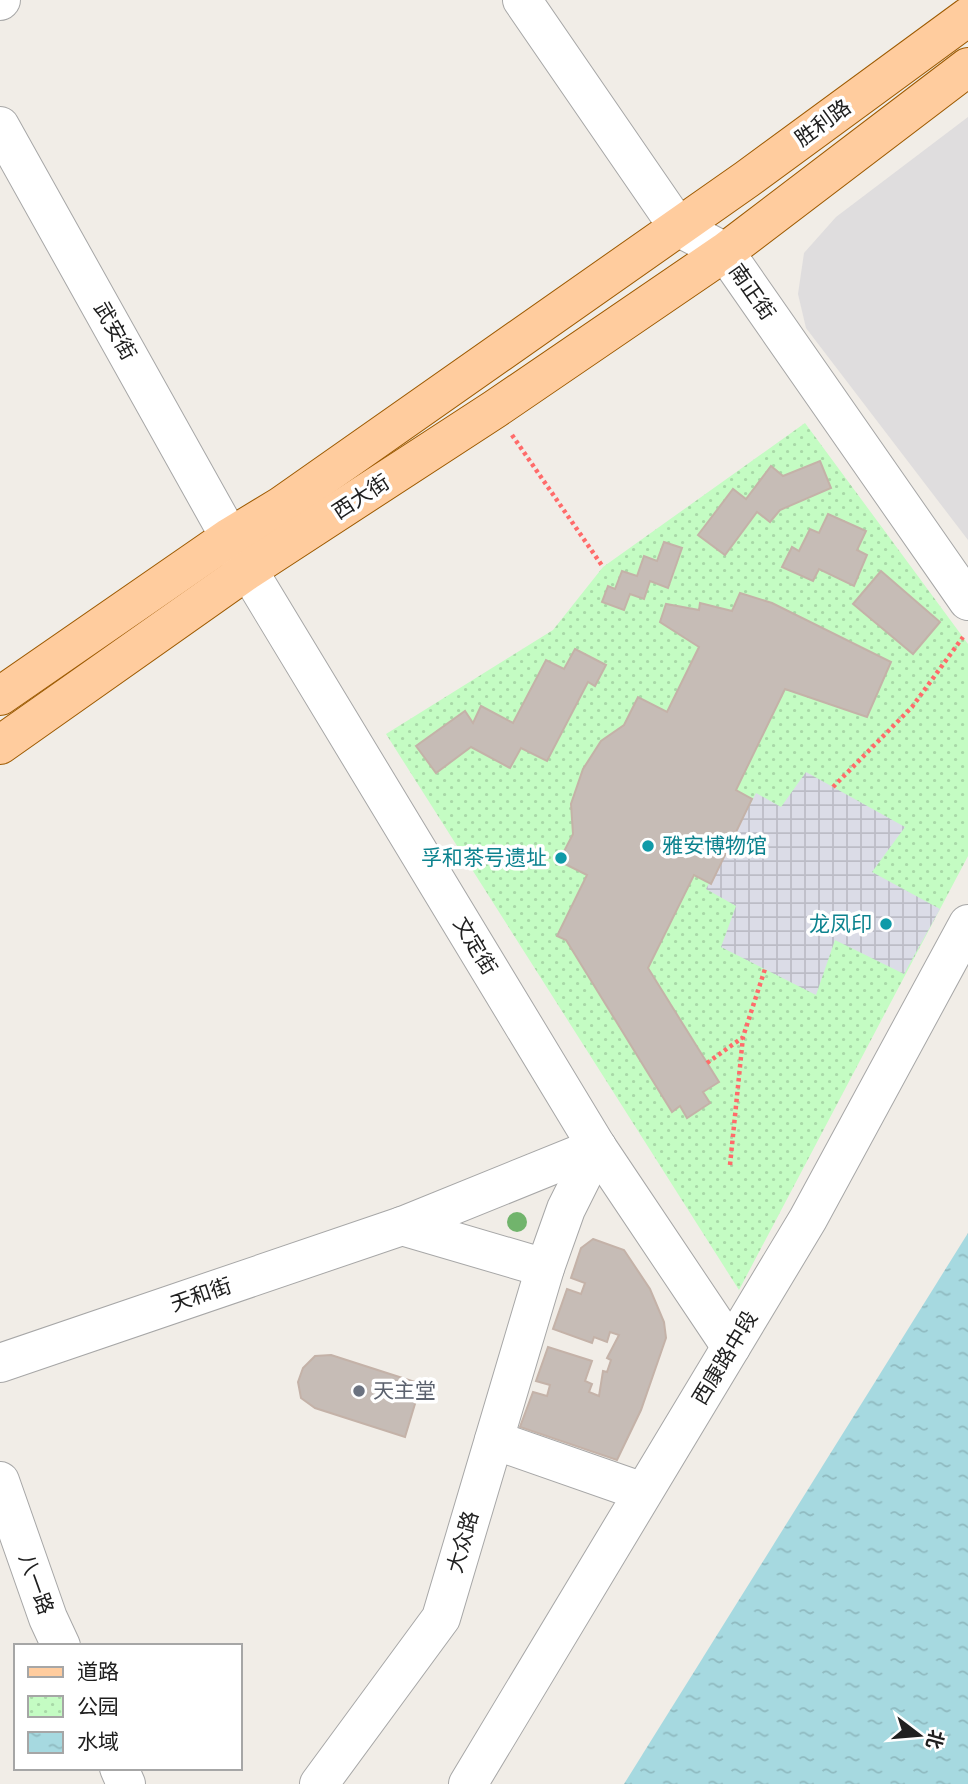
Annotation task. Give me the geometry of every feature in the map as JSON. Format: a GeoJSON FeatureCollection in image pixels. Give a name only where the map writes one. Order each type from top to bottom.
{"type":"FeatureCollection","features":[{"type":"Feature","properties":{"kind":"main road","name":"胜利路"},"geometry":{"type":"LineString","coordinates":[[678,228],[968,17]]}},
{"type":"Feature","properties":{"kind":"main road","name":"胜利路"},"geometry":{"type":"LineString","coordinates":[[725,252],[968,67]]}},
{"type":"Feature","properties":{"kind":"main road","name":"西大街"},"geometry":{"type":"LineString","coordinates":[[0,696],[230,537],[281,506],[678,228]]}},
{"type":"Feature","properties":{"kind":"main road","name":"西大街"},"geometry":{"type":"LineString","coordinates":[[0,745],[248,570],[495,410],[725,252]]}},
{"type":"Feature","properties":{"kind":"street","name":"南正街"},"geometry":{"type":"LineString","coordinates":[[522,0],[678,228],[725,252],[966,619]]}},
{"type":"Feature","properties":{"kind":"street","name":"武安街"},"geometry":{"type":"LineString","coordinates":[[0,125],[230,537]]}},
{"type":"Feature","properties":{"kind":"street","name":"文定街"},"geometry":{"type":"LineString","coordinates":[[230,537],[597,1147],[731,1347]]}},
{"type":"Feature","properties":{"kind":"street","name":"西康路中段"},"geometry":{"type":"LineString","coordinates":[[468,1784],[808,1219],[968,924]]}},
{"type":"Feature","properties":{"kind":"street","name":"天和街"},"geometry":{"type":"LineString","coordinates":[[0,1363],[402,1226],[597,1147]]}},
{"type":"Feature","properties":{"kind":"street","name":"大众路"},"geometry":{"type":"LineString","coordinates":[[319,1784],[441,1618],[545,1268],[566,1209],[597,1147]]}},
{"type":"Feature","properties":{"kind":"street"},"geometry":{"type":"LineString","coordinates":[[402,1226],[545,1268]]}},
{"type":"Feature","properties":{"kind":"street"},"geometry":{"type":"LineString","coordinates":[[494,1440],[643,1492]]}},
{"type":"Feature","properties":{"kind":"street","name":"八一路"},"geometry":{"type":"LineString","coordinates":[[0,1481],[48,1618],[60,1644]]}},
{"type":"Feature","properties":{"kind":"path"},"geometry":{"type":"LineString","coordinates":[[495,410],[603,567]]}},
{"type":"Feature","properties":{"kind":"path"},"geometry":{"type":"LineString","coordinates":[[833,787],[912,707],[966,619]]}},
{"type":"Feature","properties":{"kind":"path"},"geometry":{"type":"LineString","coordinates":[[730,1165],[743,1037],[765,969]]}},
{"type":"Feature","properties":{"kind":"path"},"geometry":{"type":"LineString","coordinates":[[707,1063],[743,1037]]}},
{"type":"Feature","properties":{"kind":"shaded area"},"geometry":{"type":"Polygon","coordinates":[[[968,117],[968,540],[806,328],[798,294],[804,253],[836,217],[968,117]]]}},
{"type":"Feature","properties":{"kind":"shaded area"},"geometry":{"type":"Polygon","coordinates":[[[806,772],[905,827],[872,872],[940,909],[904,974],[835,940],[816,995],[721,947],[736,906],[706,889],[756,793],[781,807],[806,772]]]}},
{"type":"Feature","properties":{"kind":"green space"},"geometry":{"type":"Polygon","coordinates":[[[805,423],[968,644],[968,856],[739,1290],[386,734],[553,630],[603,567],[805,423]]]}},
{"type":"Feature","properties":{"kind":"water"},"geometry":{"type":"Polygon","coordinates":[[[968,1233],[968,1784],[624,1784],[968,1233]]]}},
{"type":"Feature","properties":{"kind":"building"},"geometry":{"type":"Polygon","coordinates":[[[820,461],[831,488],[780,510],[770,522],[757,512],[725,555],[698,535],[733,489],[746,499],[771,466],[783,476],[820,461]]]}},
{"type":"Feature","properties":{"kind":"building"},"geometry":{"type":"Polygon","coordinates":[[[828,514],[866,531],[857,550],[867,555],[854,586],[819,569],[813,581],[782,567],[792,547],[799,551],[810,529],[819,533],[828,514]]]}},
{"type":"Feature","properties":{"kind":"building"},"geometry":{"type":"Polygon","coordinates":[[[664,542],[682,548],[668,588],[650,581],[644,599],[630,594],[624,610],[602,602],[608,586],[615,589],[622,571],[637,576],[644,556],[657,561],[664,542]]]}},
{"type":"Feature","properties":{"kind":"building"},"geometry":{"type":"Polygon","coordinates":[[[881,571],[940,622],[913,654],[853,604],[881,571]]]}},
{"type":"Feature","properties":{"kind":"building","name":"雅安博物馆"},"geometry":{"type":"Polygon","coordinates":[[[740,593],[772,603],[891,662],[867,717],[785,689],[736,790],[752,799],[711,884],[694,875],[648,968],[719,1082],[703,1092],[710,1103],[687,1118],[680,1106],[672,1112],[566,940],[557,936],[587,875],[559,861],[573,834],[571,804],[583,769],[601,741],[624,725],[638,697],[667,712],[699,647],[660,622],[666,604],[699,610],[700,603],[732,611],[740,593]]]}},
{"type":"Feature","properties":{"kind":"building"},"geometry":{"type":"Polygon","coordinates":[[[575,649],[606,665],[595,686],[588,682],[547,761],[521,748],[510,768],[471,747],[436,773],[416,746],[465,711],[473,723],[481,706],[513,723],[546,660],[564,669],[575,649]]]}},
{"type":"Feature","properties":{"kind":"building"},"geometry":{"type":"Polygon","coordinates":[[[593,1239],[624,1250],[650,1289],[664,1322],[666,1338],[641,1410],[617,1460],[520,1427],[533,1392],[547,1396],[550,1385],[536,1381],[548,1347],[592,1361],[585,1381],[592,1384],[589,1392],[599,1396],[603,1371],[607,1372],[611,1360],[607,1358],[619,1335],[610,1332],[607,1342],[594,1337],[592,1343],[553,1329],[567,1289],[581,1294],[585,1283],[571,1278],[581,1248],[593,1239]]]}},
{"type":"Feature","properties":{"kind":"building","name":"天主堂"},"geometry":{"type":"Polygon","coordinates":[[[331,1355],[421,1384],[405,1437],[315,1408],[301,1398],[298,1382],[303,1368],[315,1356],[331,1355]]]}},
{"type":"Feature","properties":{"kind":"place","name":"雅安博物馆"},"geometry":{"type":"Point","coordinates":[648,846]}},
{"type":"Feature","properties":{"kind":"place","name":"孚和茶号遗址"},"geometry":{"type":"Point","coordinates":[561,858]}},
{"type":"Feature","properties":{"kind":"place","name":"龙凤印"},"geometry":{"type":"Point","coordinates":[886,924]}},
{"type":"Feature","properties":{"kind":"place","name":"天主堂"},"geometry":{"type":"Point","coordinates":[359,1391]}}]}
